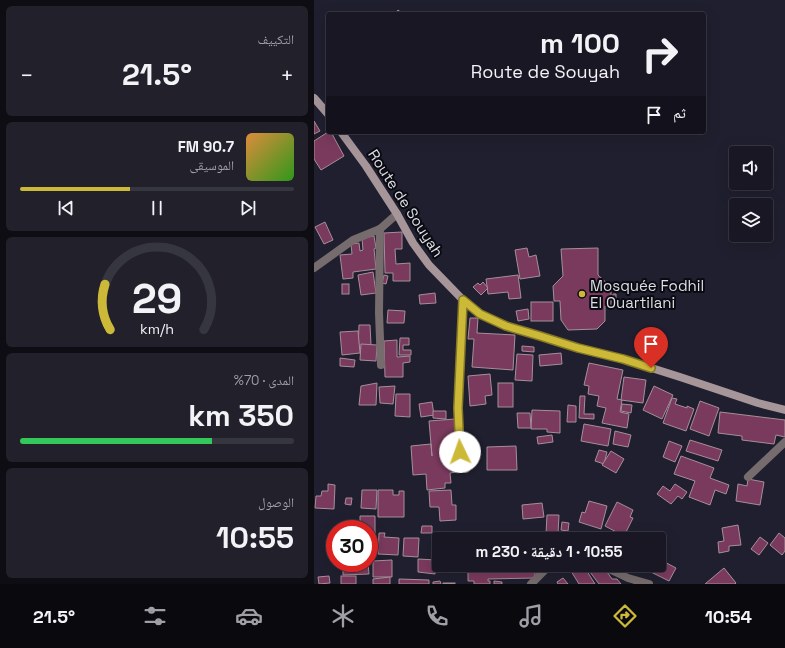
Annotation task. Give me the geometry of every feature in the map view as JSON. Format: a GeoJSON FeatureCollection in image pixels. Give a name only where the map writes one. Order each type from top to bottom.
{"type":"FeatureCollection","features":[{"type":"Feature","properties":{"kind":"main road"},"geometry":{"type":"LineString","coordinates":[[314,98],[326,112]]}},
{"type":"Feature","properties":{"kind":"main road","name":"Route de Souyah"},"geometry":{"type":"LineString","coordinates":[[342,134],[366,166],[397,214],[413,243],[429,266],[463,300],[480,314],[506,326],[578,348],[630,361],[758,403],[785,410]]}},
{"type":"Feature","properties":{"kind":"street"},"geometry":{"type":"LineString","coordinates":[[314,268],[353,240],[380,229],[397,214]]}},
{"type":"Feature","properties":{"kind":"street"},"geometry":{"type":"LineString","coordinates":[[380,229],[378,313],[381,365]]}},
{"type":"Feature","properties":{"kind":"street"},"geometry":{"type":"LineString","coordinates":[[463,300],[458,408],[460,452],[466,469]]}},
{"type":"Feature","properties":{"kind":"street"},"geometry":{"type":"LineString","coordinates":[[748,477],[785,442]]}},
{"type":"Feature","properties":{"kind":"street"},"geometry":{"type":"LineString","coordinates":[[531,584],[544,572]]}},
{"type":"Feature","properties":{"kind":"street"},"geometry":{"type":"LineString","coordinates":[[616,572],[628,578],[649,584]]}},
{"type":"Feature","properties":{"kind":"building"},"geometry":{"type":"Polygon","coordinates":[[[314,121],[320,131],[314,134],[314,121]]]}},
{"type":"Feature","properties":{"kind":"building"},"geometry":{"type":"Polygon","coordinates":[[[326,133],[332,134],[344,156],[321,170],[314,159],[314,141],[326,133]]]}},
{"type":"Feature","properties":{"kind":"building"},"geometry":{"type":"Polygon","coordinates":[[[325,222],[333,240],[324,244],[315,227],[325,222]]]}},
{"type":"Feature","properties":{"kind":"building"},"geometry":{"type":"Polygon","coordinates":[[[402,232],[402,249],[395,249],[396,264],[410,263],[410,281],[393,281],[393,273],[385,273],[384,233],[402,232]]]}},
{"type":"Feature","properties":{"kind":"building"},"geometry":{"type":"Polygon","coordinates":[[[374,236],[376,248],[374,249],[376,269],[353,272],[353,278],[343,279],[340,255],[352,254],[351,244],[359,243],[360,251],[363,250],[362,238],[374,236]]]}},
{"type":"Feature","properties":{"kind":"building"},"geometry":{"type":"Polygon","coordinates":[[[527,248],[529,257],[536,255],[540,276],[520,279],[515,250],[527,248]]]}},
{"type":"Feature","properties":{"kind":"building","name":"Mosquée Fodhil El Ouartilani"},"geometry":{"type":"Polygon","coordinates":[[[598,248],[598,275],[611,287],[611,307],[605,306],[605,321],[597,329],[568,330],[561,320],[560,301],[554,301],[553,286],[563,276],[561,249],[598,248]]]}},
{"type":"Feature","properties":{"kind":"building"},"geometry":{"type":"Polygon","coordinates":[[[373,272],[376,293],[361,295],[358,275],[373,272]]]}},
{"type":"Feature","properties":{"kind":"building"},"geometry":{"type":"Polygon","coordinates":[[[384,275],[388,276],[386,284],[382,283],[384,275]]]}},
{"type":"Feature","properties":{"kind":"building"},"geometry":{"type":"Polygon","coordinates":[[[518,275],[521,298],[509,299],[508,292],[488,294],[486,279],[518,275]]]}},
{"type":"Feature","properties":{"kind":"building"},"geometry":{"type":"Polygon","coordinates":[[[483,282],[488,288],[481,295],[473,287],[478,283],[480,285],[483,282]]]}},
{"type":"Feature","properties":{"kind":"building"},"geometry":{"type":"Polygon","coordinates":[[[342,284],[349,284],[349,294],[342,294],[342,284]]]}},
{"type":"Feature","properties":{"kind":"building"},"geometry":{"type":"Polygon","coordinates":[[[435,293],[436,303],[420,304],[419,295],[435,293]]]}},
{"type":"Feature","properties":{"kind":"building"},"geometry":{"type":"Polygon","coordinates":[[[613,294],[616,294],[616,302],[612,302],[613,294]]]}},
{"type":"Feature","properties":{"kind":"building"},"geometry":{"type":"Polygon","coordinates":[[[531,302],[553,302],[553,321],[531,321],[531,302]]]}},
{"type":"Feature","properties":{"kind":"building"},"geometry":{"type":"Polygon","coordinates":[[[528,309],[529,319],[518,321],[516,311],[528,309]]]}},
{"type":"Feature","properties":{"kind":"building"},"geometry":{"type":"Polygon","coordinates":[[[388,310],[405,311],[404,323],[387,323],[388,310]]]}},
{"type":"Feature","properties":{"kind":"building"},"geometry":{"type":"Polygon","coordinates":[[[470,318],[478,318],[477,333],[515,335],[513,370],[472,367],[474,339],[468,339],[470,318]]]}},
{"type":"Feature","properties":{"kind":"building"},"geometry":{"type":"Polygon","coordinates":[[[359,325],[370,325],[371,345],[358,349],[359,325]]]}},
{"type":"Feature","properties":{"kind":"building"},"geometry":{"type":"Polygon","coordinates":[[[358,331],[360,353],[342,355],[340,332],[358,331]]]}},
{"type":"Feature","properties":{"kind":"building"},"geometry":{"type":"Polygon","coordinates":[[[400,338],[409,338],[409,345],[403,345],[403,350],[411,350],[411,355],[399,355],[400,338]]]}},
{"type":"Feature","properties":{"kind":"building"},"geometry":{"type":"Polygon","coordinates":[[[397,340],[397,357],[410,356],[410,362],[403,363],[403,377],[385,377],[384,341],[397,340]]]}},
{"type":"Feature","properties":{"kind":"building"},"geometry":{"type":"Polygon","coordinates":[[[361,344],[377,345],[376,361],[360,360],[361,344]]]}},
{"type":"Feature","properties":{"kind":"building"},"geometry":{"type":"Polygon","coordinates":[[[522,346],[534,347],[534,352],[522,351],[522,346]]]}},
{"type":"Feature","properties":{"kind":"building"},"geometry":{"type":"Polygon","coordinates":[[[561,353],[562,364],[540,366],[539,355],[561,353]]]}},
{"type":"Feature","properties":{"kind":"building"},"geometry":{"type":"Polygon","coordinates":[[[517,354],[533,355],[532,381],[515,380],[517,354]]]}},
{"type":"Feature","properties":{"kind":"building"},"geometry":{"type":"Polygon","coordinates":[[[340,358],[355,360],[354,367],[340,366],[340,358]]]}},
{"type":"Feature","properties":{"kind":"building"},"geometry":{"type":"Polygon","coordinates":[[[589,363],[623,370],[617,399],[622,400],[620,412],[629,414],[627,428],[602,423],[606,408],[597,406],[599,396],[588,394],[589,386],[584,385],[589,363]]]}},
{"type":"Feature","properties":{"kind":"building"},"geometry":{"type":"Polygon","coordinates":[[[490,374],[492,395],[485,396],[486,404],[470,406],[468,376],[490,374]]]}},
{"type":"Feature","properties":{"kind":"building"},"geometry":{"type":"Polygon","coordinates":[[[624,377],[646,380],[643,403],[621,400],[624,377]]]}},
{"type":"Feature","properties":{"kind":"building"},"geometry":{"type":"Polygon","coordinates":[[[377,383],[376,405],[359,405],[361,386],[377,383]]]}},
{"type":"Feature","properties":{"kind":"building"},"geometry":{"type":"Polygon","coordinates":[[[498,383],[513,383],[513,407],[498,407],[498,383]]]}},
{"type":"Feature","properties":{"kind":"building"},"geometry":{"type":"Polygon","coordinates":[[[395,386],[393,404],[380,403],[379,387],[395,386]]]}},
{"type":"Feature","properties":{"kind":"building"},"geometry":{"type":"Polygon","coordinates":[[[654,386],[673,395],[662,419],[643,410],[654,386]]]}},
{"type":"Feature","properties":{"kind":"building"},"geometry":{"type":"Polygon","coordinates":[[[396,394],[410,394],[410,417],[395,416],[396,394]]]}},
{"type":"Feature","properties":{"kind":"building"},"geometry":{"type":"Polygon","coordinates":[[[580,396],[585,396],[584,414],[594,414],[594,419],[579,418],[580,396]]]}},
{"type":"Feature","properties":{"kind":"building"},"geometry":{"type":"Polygon","coordinates":[[[672,398],[677,399],[675,404],[694,409],[686,431],[663,423],[672,398]]]}},
{"type":"Feature","properties":{"kind":"building"},"geometry":{"type":"Polygon","coordinates":[[[700,401],[719,408],[709,436],[690,429],[700,401]]]}},
{"type":"Feature","properties":{"kind":"building"},"geometry":{"type":"Polygon","coordinates":[[[432,402],[434,415],[421,417],[419,404],[432,402]]]}},
{"type":"Feature","properties":{"kind":"building"},"geometry":{"type":"Polygon","coordinates":[[[622,404],[632,405],[631,413],[621,411],[622,404]]]}},
{"type":"Feature","properties":{"kind":"building"},"geometry":{"type":"Polygon","coordinates":[[[568,405],[576,406],[576,422],[567,422],[568,405]]]}},
{"type":"Feature","properties":{"kind":"building"},"geometry":{"type":"Polygon","coordinates":[[[532,410],[560,411],[560,433],[547,432],[547,429],[531,429],[532,410]]]}},
{"type":"Feature","properties":{"kind":"building"},"geometry":{"type":"Polygon","coordinates":[[[433,411],[446,411],[446,419],[433,418],[433,411]]]}},
{"type":"Feature","properties":{"kind":"building"},"geometry":{"type":"Polygon","coordinates":[[[720,412],[785,420],[785,437],[776,435],[774,444],[742,440],[742,436],[718,433],[720,412]]]}},
{"type":"Feature","properties":{"kind":"building"},"geometry":{"type":"Polygon","coordinates":[[[517,413],[530,413],[531,428],[518,428],[517,413]]]}},
{"type":"Feature","properties":{"kind":"building"},"geometry":{"type":"Polygon","coordinates":[[[455,419],[457,447],[448,448],[449,456],[454,456],[456,472],[450,473],[451,483],[445,483],[445,488],[427,490],[426,474],[413,475],[411,446],[431,444],[429,421],[455,419]]]}},
{"type":"Feature","properties":{"kind":"building"},"geometry":{"type":"Polygon","coordinates":[[[584,424],[611,429],[608,446],[581,441],[584,424]]]}},
{"type":"Feature","properties":{"kind":"building"},"geometry":{"type":"Polygon","coordinates":[[[615,431],[631,435],[628,447],[613,444],[615,431]]]}},
{"type":"Feature","properties":{"kind":"building"},"geometry":{"type":"Polygon","coordinates":[[[552,435],[553,442],[538,444],[537,437],[552,435]]]}},
{"type":"Feature","properties":{"kind":"building"},"geometry":{"type":"Polygon","coordinates":[[[690,440],[722,450],[718,461],[686,451],[690,440]]]}},
{"type":"Feature","properties":{"kind":"building"},"geometry":{"type":"Polygon","coordinates":[[[669,441],[682,446],[675,462],[663,457],[669,441]]]}},
{"type":"Feature","properties":{"kind":"building"},"geometry":{"type":"Polygon","coordinates":[[[516,446],[517,470],[487,470],[487,447],[516,446]]]}},
{"type":"Feature","properties":{"kind":"building"},"geometry":{"type":"Polygon","coordinates":[[[599,450],[607,452],[604,464],[595,461],[599,450]]]}},
{"type":"Feature","properties":{"kind":"building"},"geometry":{"type":"Polygon","coordinates":[[[611,451],[624,459],[616,473],[602,465],[611,451]]]}},
{"type":"Feature","properties":{"kind":"building"},"geometry":{"type":"Polygon","coordinates":[[[681,456],[714,468],[710,478],[729,485],[726,494],[715,490],[710,505],[689,497],[695,481],[674,474],[681,456]]]}},
{"type":"Feature","properties":{"kind":"building"},"geometry":{"type":"Polygon","coordinates":[[[748,479],[764,482],[760,505],[736,501],[738,484],[747,486],[748,479]]]}},
{"type":"Feature","properties":{"kind":"building"},"geometry":{"type":"Polygon","coordinates":[[[328,484],[335,485],[334,509],[315,508],[316,496],[321,496],[322,491],[328,491],[328,484]]]}},
{"type":"Feature","properties":{"kind":"building"},"geometry":{"type":"Polygon","coordinates":[[[675,484],[687,492],[682,499],[678,496],[671,504],[657,494],[663,486],[670,491],[675,484]]]}},
{"type":"Feature","properties":{"kind":"building"},"geometry":{"type":"Polygon","coordinates":[[[362,490],[377,490],[376,509],[361,508],[362,490]]]}},
{"type":"Feature","properties":{"kind":"building"},"geometry":{"type":"Polygon","coordinates":[[[378,490],[393,490],[393,495],[399,495],[399,491],[404,491],[404,517],[378,517],[378,490]]]}},
{"type":"Feature","properties":{"kind":"building"},"geometry":{"type":"Polygon","coordinates":[[[451,490],[452,505],[456,505],[456,520],[440,521],[439,507],[430,507],[429,491],[451,490]]]}},
{"type":"Feature","properties":{"kind":"building"},"geometry":{"type":"Polygon","coordinates":[[[346,498],[352,498],[351,505],[345,504],[346,498]]]}},
{"type":"Feature","properties":{"kind":"building"},"geometry":{"type":"Polygon","coordinates":[[[589,501],[607,506],[601,529],[579,522],[582,512],[585,513],[589,501]]]}},
{"type":"Feature","properties":{"kind":"building"},"geometry":{"type":"Polygon","coordinates":[[[617,502],[633,510],[630,517],[633,518],[626,532],[616,532],[605,526],[617,502]]]}},
{"type":"Feature","properties":{"kind":"building"},"geometry":{"type":"Polygon","coordinates":[[[542,503],[544,517],[523,519],[522,505],[542,503]]]}},
{"type":"Feature","properties":{"kind":"building"},"geometry":{"type":"Polygon","coordinates":[[[547,515],[559,515],[558,532],[546,532],[547,515]]]}},
{"type":"Feature","properties":{"kind":"building"},"geometry":{"type":"Polygon","coordinates":[[[360,516],[375,516],[375,520],[360,520],[360,516]]]}},
{"type":"Feature","properties":{"kind":"building"},"geometry":{"type":"Polygon","coordinates":[[[562,522],[569,523],[568,531],[561,530],[562,522]]]}},
{"type":"Feature","properties":{"kind":"building"},"geometry":{"type":"Polygon","coordinates":[[[738,525],[741,545],[729,546],[729,551],[719,553],[718,542],[724,541],[722,528],[738,525]]]}},
{"type":"Feature","properties":{"kind":"building"},"geometry":{"type":"Polygon","coordinates":[[[422,526],[432,526],[432,533],[421,533],[422,526]]]}},
{"type":"Feature","properties":{"kind":"building"},"geometry":{"type":"Polygon","coordinates":[[[379,533],[385,533],[384,537],[399,538],[398,555],[378,554],[379,533]]]}},
{"type":"Feature","properties":{"kind":"building"},"geometry":{"type":"Polygon","coordinates":[[[779,533],[785,538],[785,551],[782,555],[770,545],[779,533]]]}},
{"type":"Feature","properties":{"kind":"building"},"geometry":{"type":"Polygon","coordinates":[[[760,537],[768,543],[759,555],[751,549],[760,537]]]}},
{"type":"Feature","properties":{"kind":"building"},"geometry":{"type":"Polygon","coordinates":[[[404,538],[419,538],[418,557],[403,556],[404,538]]]}},
{"type":"Feature","properties":{"kind":"building"},"geometry":{"type":"Polygon","coordinates":[[[418,559],[432,560],[432,572],[435,572],[435,574],[418,572],[418,559]]]}},
{"type":"Feature","properties":{"kind":"building"},"geometry":{"type":"Polygon","coordinates":[[[392,560],[392,577],[373,577],[373,572],[378,572],[378,561],[392,560]]]}},
{"type":"Feature","properties":{"kind":"building"},"geometry":{"type":"Polygon","coordinates":[[[666,563],[676,568],[669,581],[651,572],[666,572],[666,563]]]}},
{"type":"Feature","properties":{"kind":"building"},"geometry":{"type":"Polygon","coordinates":[[[724,568],[736,583],[735,584],[705,584],[724,568]]]}},
{"type":"Feature","properties":{"kind":"building"},"geometry":{"type":"Polygon","coordinates":[[[343,572],[369,572],[369,574],[343,575],[343,572]]]}},
{"type":"Feature","properties":{"kind":"building"},"geometry":{"type":"Polygon","coordinates":[[[468,572],[535,572],[535,578],[488,579],[490,584],[474,584],[474,581],[468,581],[468,572]]]}},
{"type":"Feature","properties":{"kind":"building"},"geometry":{"type":"Polygon","coordinates":[[[572,572],[587,572],[595,584],[579,584],[572,572]]]}},
{"type":"Feature","properties":{"kind":"building"},"geometry":{"type":"Polygon","coordinates":[[[590,572],[607,572],[612,579],[617,579],[621,584],[599,584],[590,572]]]}},
{"type":"Feature","properties":{"kind":"building"},"geometry":{"type":"Polygon","coordinates":[[[329,576],[330,583],[319,584],[318,577],[329,576]]]}},
{"type":"Feature","properties":{"kind":"building"},"geometry":{"type":"Polygon","coordinates":[[[341,576],[356,576],[356,584],[341,584],[341,576]]]}},
{"type":"Feature","properties":{"kind":"building"},"geometry":{"type":"Polygon","coordinates":[[[390,577],[390,584],[373,584],[373,579],[390,577]]]}},
{"type":"Feature","properties":{"kind":"building"},"geometry":{"type":"Polygon","coordinates":[[[563,578],[568,584],[558,584],[557,582],[563,578]]]}},
{"type":"Feature","properties":{"kind":"building"},"geometry":{"type":"Polygon","coordinates":[[[399,579],[429,580],[429,584],[399,584],[399,579]]]}},
{"type":"Feature","properties":{"kind":"building"},"geometry":{"type":"Polygon","coordinates":[[[440,581],[441,584],[433,584],[433,582],[440,581]]]}},
{"type":"Feature","properties":{"kind":"building"},"geometry":{"type":"Polygon","coordinates":[[[494,581],[502,582],[502,584],[494,584],[494,581]]]}},
{"type":"Feature","properties":{"kind":"building"},"geometry":{"type":"Polygon","coordinates":[[[455,583],[455,584],[443,584],[455,583]]]}},
{"type":"Feature","properties":{"kind":"place","name":"Mosquée Fodhil El Ouartilani"},"geometry":{"type":"Point","coordinates":[582,294]}},
{"type":"Feature","properties":{"kind":"route"},"geometry":{"type":"LineString","coordinates":[[460,452],[458,408],[463,300],[480,314],[506,326],[651,368]]}}]}
